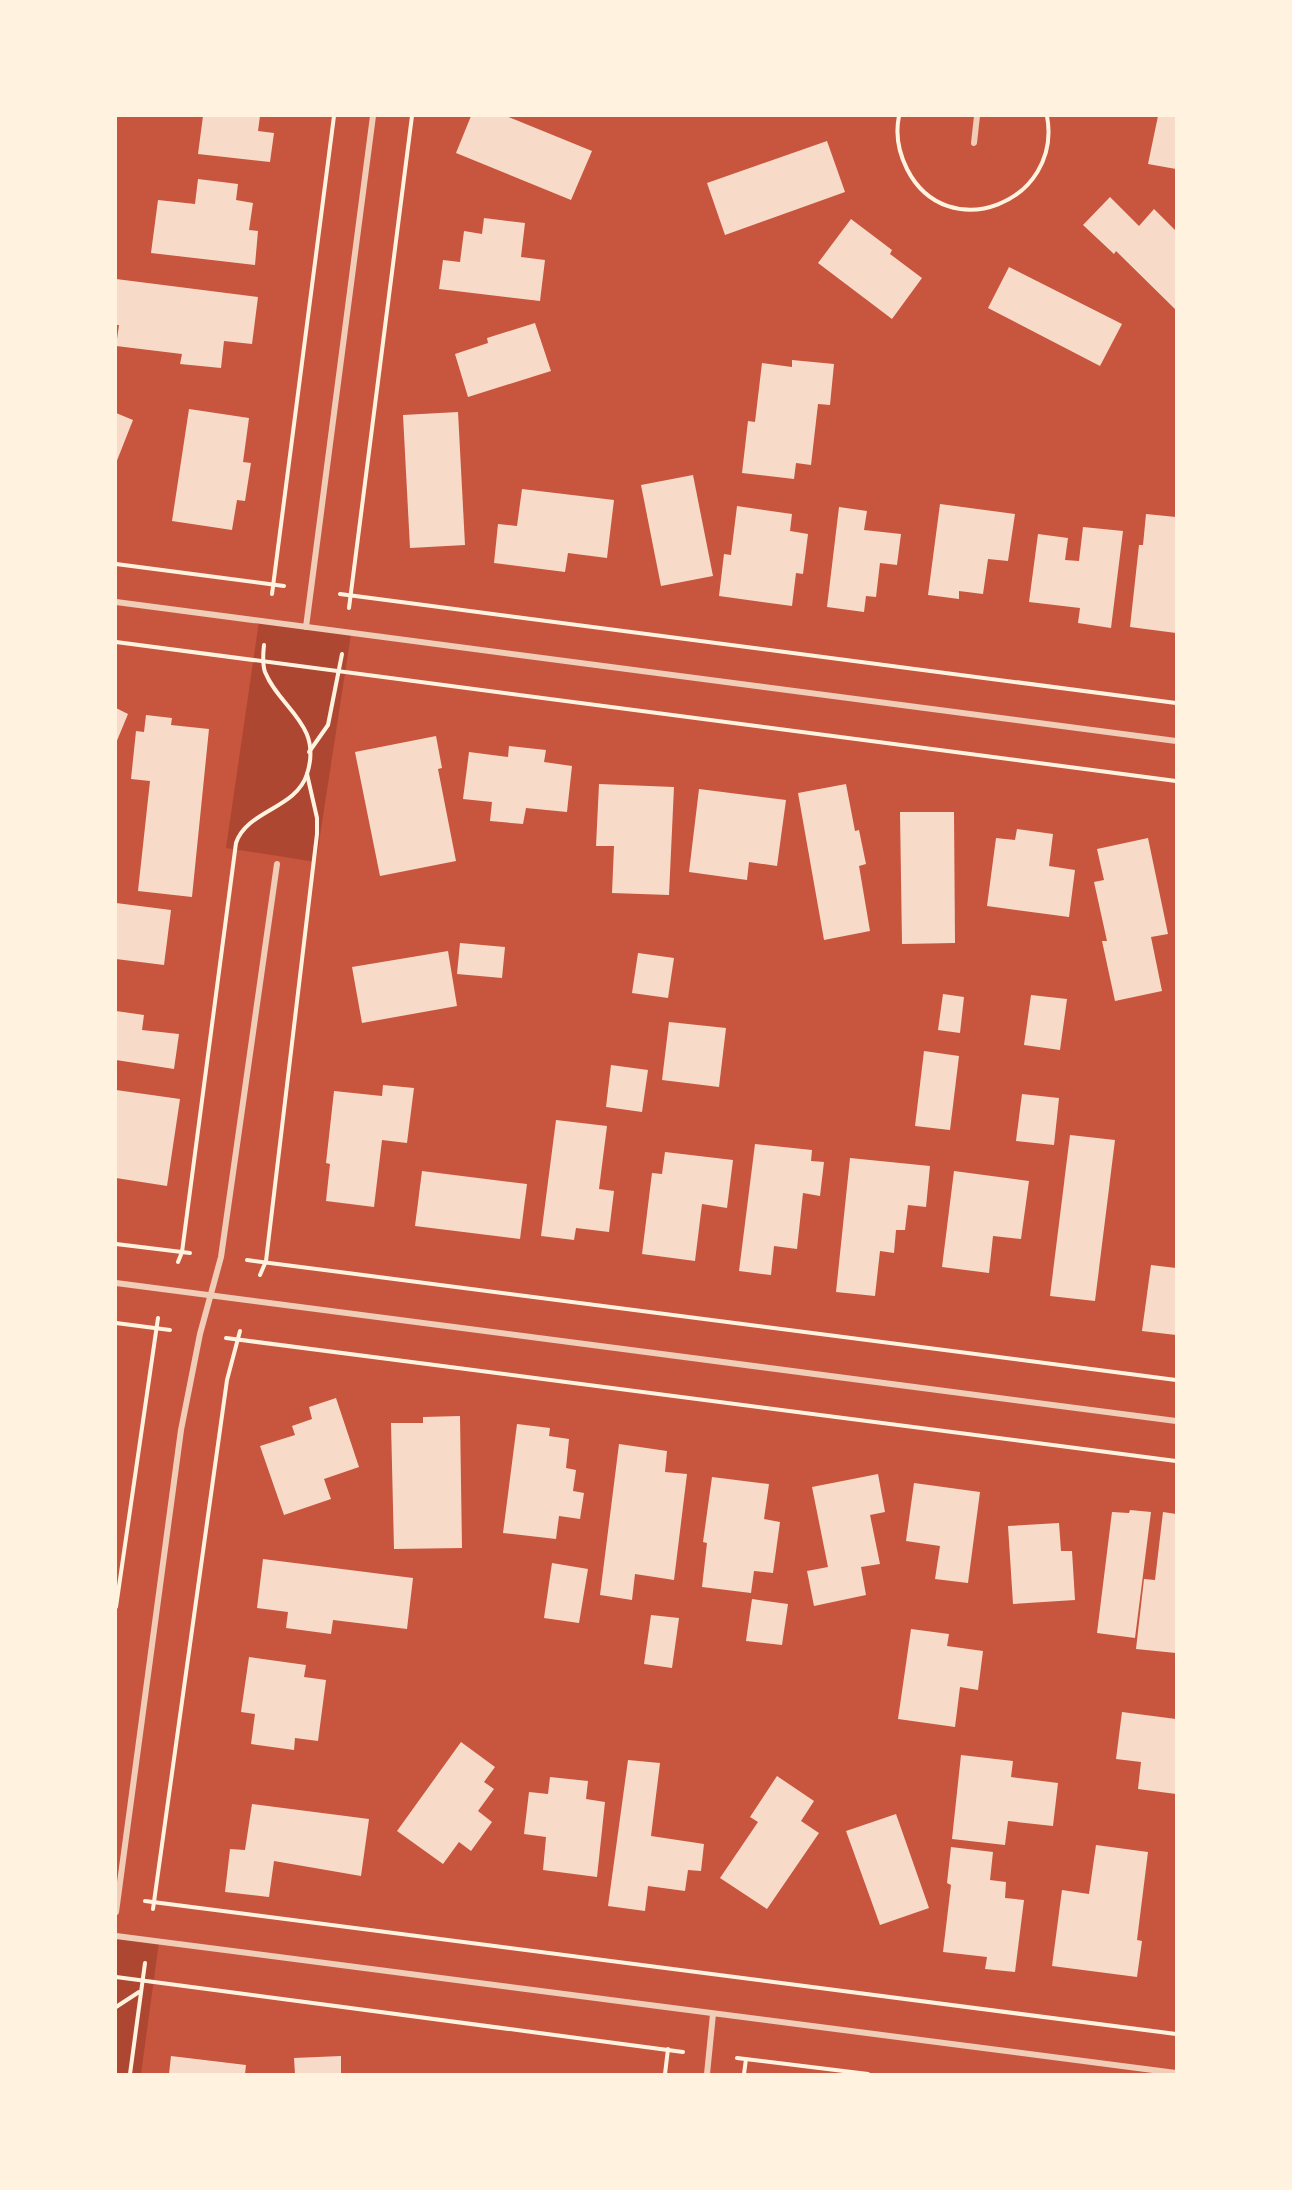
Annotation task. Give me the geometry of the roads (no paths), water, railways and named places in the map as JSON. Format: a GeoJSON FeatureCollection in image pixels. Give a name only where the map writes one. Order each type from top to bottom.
{"type":"FeatureCollection","features":[{"type":"Feature","properties":{"kind":"street"},"geometry":{"type":"LineString","coordinates":[[306,627],[373,116]]}},
{"type":"Feature","properties":{"kind":"street"},"geometry":{"type":"LineString","coordinates":[[974,143],[977,116]]}},
{"type":"Feature","properties":{"kind":"street"},"geometry":{"type":"LineString","coordinates":[[116,602],[1176,741]]}},
{"type":"Feature","properties":{"kind":"street"},"geometry":{"type":"LineString","coordinates":[[116,1912],[181,1430],[200,1334],[221,1257],[277,864]]}},
{"type":"Feature","properties":{"kind":"street"},"geometry":{"type":"LineString","coordinates":[[116,1283],[1176,1421]]}},
{"type":"Feature","properties":{"kind":"street"},"geometry":{"type":"LineString","coordinates":[[116,1936],[1176,2073]]}},
{"type":"Feature","properties":{"kind":"street"},"geometry":{"type":"LineString","coordinates":[[706,2074],[713,2014]]}}]}
